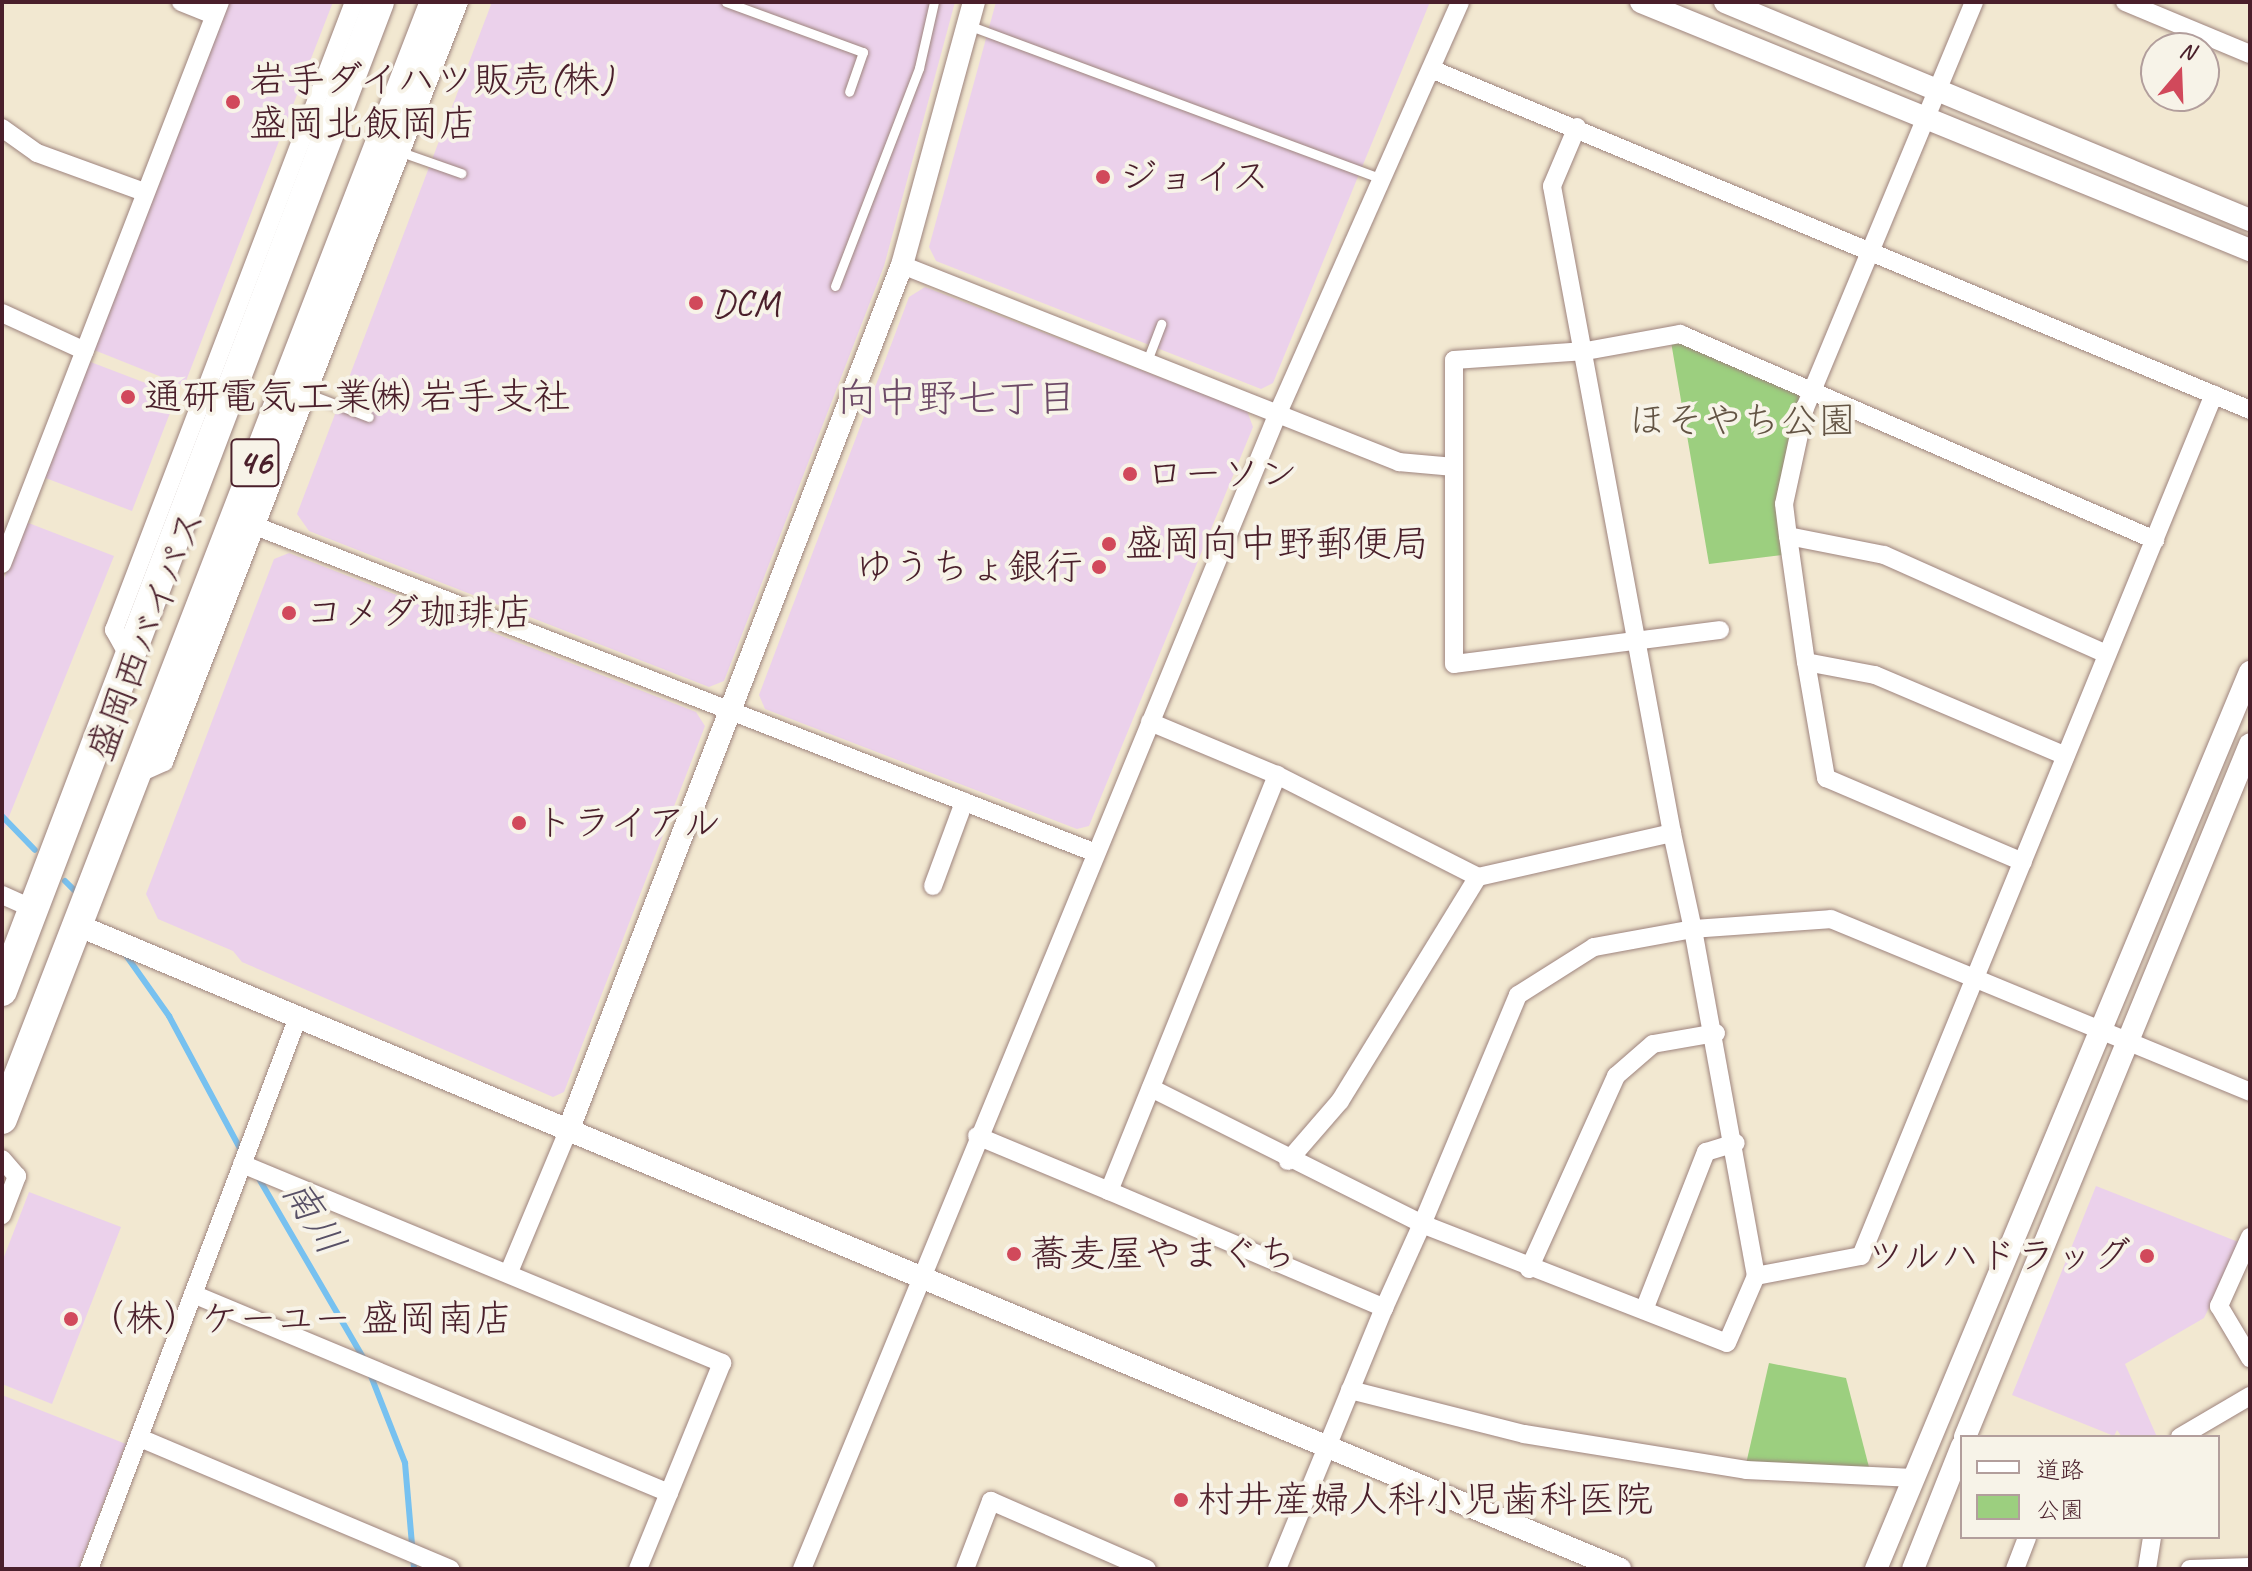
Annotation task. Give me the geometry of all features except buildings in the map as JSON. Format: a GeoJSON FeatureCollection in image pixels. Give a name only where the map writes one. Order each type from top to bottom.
{"type":"FeatureCollection","features":[{"type":"Feature","properties":{"kind":"highway","name":"盛岡西バイパス"},"geometry":{"type":"LineString","coordinates":[[2,991],[379,2]]}},
{"type":"Feature","properties":{"kind":"highway","name":"盛岡西バイパス"},"geometry":{"type":"LineString","coordinates":[[2,1119],[87,929],[135,775],[435,2]]}},
{"type":"Feature","properties":{"kind":"street"},"geometry":{"type":"LineString","coordinates":[[2,564],[217,9],[181,2]]}},
{"type":"Feature","properties":{"kind":"street"},"geometry":{"type":"LineString","coordinates":[[128,655],[114,630],[354,2]]}},
{"type":"Feature","properties":{"kind":"street"},"geometry":{"type":"LineString","coordinates":[[135,775],[164,762],[258,527],[459,2]]}},
{"type":"Feature","properties":{"kind":"street"},"geometry":{"type":"LineString","coordinates":[[509,1272],[568,1131],[902,265],[974,2]]}},
{"type":"Feature","properties":{"kind":"street"},"geometry":{"type":"LineString","coordinates":[[802,1569],[922,1281],[977,1136],[1278,413],[1460,2]]}},
{"type":"Feature","properties":{"kind":"street"},"geometry":{"type":"LineString","coordinates":[[1641,2],[2250,250]]}},
{"type":"Feature","properties":{"kind":"street"},"geometry":{"type":"LineString","coordinates":[[1725,2],[2250,220]]}},
{"type":"Feature","properties":{"kind":"street"},"geometry":{"type":"LineString","coordinates":[[1974,2],[1812,390],[1791,456],[1788,536],[1826,778],[2023,862]]}},
{"type":"Feature","properties":{"kind":"street"},"geometry":{"type":"LineString","coordinates":[[2125,2],[2250,54]]}},
{"type":"Feature","properties":{"kind":"street"},"geometry":{"type":"LineString","coordinates":[[1431,69],[1577,127],[2250,410]]}},
{"type":"Feature","properties":{"kind":"street"},"geometry":{"type":"LineString","coordinates":[[1151,1088],[1288,1161],[1422,1224],[1529,1269],[1727,1343],[1756,1276],[1716,1033],[1634,643],[1586,351],[1552,186],[1577,127]]}},
{"type":"Feature","properties":{"kind":"street"},"geometry":{"type":"LineString","coordinates":[[2,128],[37,153],[144,192]]}},
{"type":"Feature","properties":{"kind":"street"},"geometry":{"type":"LineString","coordinates":[[902,265],[1399,462],[1454,467]]}},
{"type":"Feature","properties":{"kind":"street"},"geometry":{"type":"LineString","coordinates":[[2,313],[85,351]]}},
{"type":"Feature","properties":{"kind":"street"},"geometry":{"type":"LineString","coordinates":[[1720,630],[1454,664],[1454,360],[1586,351],[1680,334],[2155,540]]}},
{"type":"Feature","properties":{"kind":"street"},"geometry":{"type":"LineString","coordinates":[[1756,1276],[1861,1256],[2214,394]]}},
{"type":"Feature","properties":{"kind":"street"},"geometry":{"type":"LineString","coordinates":[[258,527],[1096,853]]}},
{"type":"Feature","properties":{"kind":"street"},"geometry":{"type":"LineString","coordinates":[[1788,536],[1884,555],[2106,654]]}},
{"type":"Feature","properties":{"kind":"street"},"geometry":{"type":"LineString","coordinates":[[1806,662],[1875,675],[2066,756]]}},
{"type":"Feature","properties":{"kind":"street"},"geometry":{"type":"LineString","coordinates":[[1966,1435],[2250,672]]}},
{"type":"Feature","properties":{"kind":"street"},"geometry":{"type":"LineString","coordinates":[[1150,722],[1277,775],[1478,877],[1672,833]]}},
{"type":"Feature","properties":{"kind":"street"},"geometry":{"type":"LineString","coordinates":[[1876,1569],[1914,1478],[2250,744]]}},
{"type":"Feature","properties":{"kind":"street"},"geometry":{"type":"LineString","coordinates":[[1109,1191],[1277,775]]}},
{"type":"Feature","properties":{"kind":"street"},"geometry":{"type":"LineString","coordinates":[[933,886],[964,802]]}},
{"type":"Feature","properties":{"kind":"street"},"geometry":{"type":"LineString","coordinates":[[1288,1161],[1340,1101],[1478,877]]}},
{"type":"Feature","properties":{"kind":"street"},"geometry":{"type":"LineString","coordinates":[[2,895],[34,909]]}},
{"type":"Feature","properties":{"kind":"street"},"geometry":{"type":"LineString","coordinates":[[1277,1569],[1518,995],[1594,947],[1693,929],[1831,919],[1979,974],[2250,1092]]}},
{"type":"Feature","properties":{"kind":"street"},"geometry":{"type":"LineString","coordinates":[[87,929],[922,1281],[1620,1569]]}},
{"type":"Feature","properties":{"kind":"street"},"geometry":{"type":"LineString","coordinates":[[89,1569],[298,1017]]}},
{"type":"Feature","properties":{"kind":"street"},"geometry":{"type":"LineString","coordinates":[[1529,1269],[1616,1076],[1653,1044],[1716,1033]]}},
{"type":"Feature","properties":{"kind":"street"},"geometry":{"type":"LineString","coordinates":[[977,1136],[1384,1308]]}},
{"type":"Feature","properties":{"kind":"street"},"geometry":{"type":"LineString","coordinates":[[1644,1310],[1706,1152],[1736,1143]]}},
{"type":"Feature","properties":{"kind":"street"},"geometry":{"type":"LineString","coordinates":[[2,1159],[17,1176],[2,1215]]}},
{"type":"Feature","properties":{"kind":"street"},"geometry":{"type":"LineString","coordinates":[[242,1164],[509,1272],[722,1363],[638,1569]]}},
{"type":"Feature","properties":{"kind":"street"},"geometry":{"type":"LineString","coordinates":[[2250,1237],[2219,1306],[2250,1358]]}},
{"type":"Feature","properties":{"kind":"street"},"geometry":{"type":"LineString","coordinates":[[193,1294],[669,1493]]}},
{"type":"Feature","properties":{"kind":"street"},"geometry":{"type":"LineString","coordinates":[[1350,1390],[1524,1434],[1716,1465],[1914,1478]]}},
{"type":"Feature","properties":{"kind":"street"},"geometry":{"type":"LineString","coordinates":[[2183,1435],[2250,1396]]}},
{"type":"Feature","properties":{"kind":"street"},"geometry":{"type":"LineString","coordinates":[[140,1438],[450,1569]]}},
{"type":"Feature","properties":{"kind":"street"},"geometry":{"type":"LineString","coordinates":[[1913,1569],[1955,1480],[1960,1456]]}},
{"type":"Feature","properties":{"kind":"street"},"geometry":{"type":"LineString","coordinates":[[965,1569],[991,1501],[1147,1569]]}},
{"type":"Feature","properties":{"kind":"street"},"geometry":{"type":"LineString","coordinates":[[2015,1569],[2026,1539]]}},
{"type":"Feature","properties":{"kind":"street"},"geometry":{"type":"LineString","coordinates":[[2147,1569],[2152,1539]]}},
{"type":"Feature","properties":{"kind":"street"},"geometry":{"type":"LineString","coordinates":[[2190,1569],[2250,1567]]}},
{"type":"Feature","properties":{"kind":"lane"},"geometry":{"type":"LineString","coordinates":[[726,2],[863,52],[849,92]]}},
{"type":"Feature","properties":{"kind":"lane"},"geometry":{"type":"LineString","coordinates":[[835,286],[919,68],[934,2]]}},
{"type":"Feature","properties":{"kind":"lane"},"geometry":{"type":"LineString","coordinates":[[968,25],[1383,179]]}},
{"type":"Feature","properties":{"kind":"lane"},"geometry":{"type":"LineString","coordinates":[[401,152],[461,173]]}},
{"type":"Feature","properties":{"kind":"lane"},"geometry":{"type":"LineString","coordinates":[[1147,361],[1161,324]]}},
{"type":"Feature","properties":{"kind":"lane"},"geometry":{"type":"LineString","coordinates":[[309,394],[369,417]]}},
{"type":"Feature","properties":{"kind":"shaded area"},"geometry":{"type":"Polygon","coordinates":[[[226,2],[333,2],[184,386],[94,350],[226,2]]]}},
{"type":"Feature","properties":{"kind":"shaded area"},"geometry":{"type":"Polygon","coordinates":[[[492,2],[955,2],[884,266],[724,681],[709,687],[309,531],[297,514],[492,2]]]}},
{"type":"Feature","properties":{"kind":"shaded area"},"geometry":{"type":"Polygon","coordinates":[[[996,2],[1430,2],[1273,383],[1261,389],[936,261],[929,247],[996,2]]]}},
{"type":"Feature","properties":{"kind":"shaded area"},"geometry":{"type":"Polygon","coordinates":[[[925,287],[1247,411],[1253,427],[1089,826],[1077,829],[765,709],[759,695],[909,297],[925,287]]]}},
{"type":"Feature","properties":{"kind":"shaded area"},"geometry":{"type":"Polygon","coordinates":[[[88,361],[177,395],[132,511],[43,477],[88,361]]]}},
{"type":"Feature","properties":{"kind":"shaded area"},"geometry":{"type":"Polygon","coordinates":[[[26,522],[114,556],[2,834],[2,584],[26,522]]]}},
{"type":"Feature","properties":{"kind":"shaded area"},"geometry":{"type":"Polygon","coordinates":[[[289,553],[696,712],[705,726],[564,1092],[553,1097],[242,962],[233,951],[158,919],[146,894],[274,559],[289,553]]]}},
{"type":"Feature","properties":{"kind":"shaded area"},"geometry":{"type":"Polygon","coordinates":[[[2096,1186],[2241,1243],[2204,1318],[2125,1364],[2156,1435],[2121,1435],[2117,1430],[2112,1435],[2012,1395],[2096,1186]]]}},
{"type":"Feature","properties":{"kind":"shaded area"},"geometry":{"type":"Polygon","coordinates":[[[29,1192],[121,1227],[52,1404],[2,1384],[2,1262],[29,1192]]]}},
{"type":"Feature","properties":{"kind":"shaded area"},"geometry":{"type":"Polygon","coordinates":[[[2,1395],[126,1444],[78,1569],[2,1569],[2,1395]]]}},
{"type":"Feature","properties":{"kind":"green space","name":"ほそやち公園"},"geometry":{"type":"Polygon","coordinates":[[[1670,336],[1812,390],[1791,456],[1791,554],[1709,564],[1670,336]]]}},
{"type":"Feature","properties":{"kind":"green space"},"geometry":{"type":"Polygon","coordinates":[[[1769,1363],[1846,1378],[1871,1475],[1746,1464],[1769,1363]]]}},
{"type":"Feature","properties":{"kind":"waterway","name":"南川"},"geometry":{"type":"LineString","coordinates":[[2,816],[35,850]]}},
{"type":"Feature","properties":{"kind":"waterway","name":"南川"},"geometry":{"type":"LineString","coordinates":[[65,881],[74,890]]}},
{"type":"Feature","properties":{"kind":"waterway","name":"南川"},"geometry":{"type":"LineString","coordinates":[[123,951],[169,1016],[243,1154]]}},
{"type":"Feature","properties":{"kind":"waterway","name":"南川"},"geometry":{"type":"LineString","coordinates":[[258,1177],[365,1361]]}},
{"type":"Feature","properties":{"kind":"waterway","name":"南川"},"geometry":{"type":"LineString","coordinates":[[369,1371],[405,1463],[414,1569]]}},
{"type":"Feature","properties":{"kind":"place","name":"岩手ダイハツ販売(株) 盛岡北飯岡店"},"geometry":{"type":"Point","coordinates":[233,102]}},
{"type":"Feature","properties":{"kind":"place","name":"ジョイス"},"geometry":{"type":"Point","coordinates":[1103,177]}},
{"type":"Feature","properties":{"kind":"place","name":"DCM"},"geometry":{"type":"Point","coordinates":[696,303]}},
{"type":"Feature","properties":{"kind":"place","name":"通研電気工業㈱ 岩手支社"},"geometry":{"type":"Point","coordinates":[128,397]}},
{"type":"Feature","properties":{"kind":"place","name":"ローソン"},"geometry":{"type":"Point","coordinates":[1130,474]}},
{"type":"Feature","properties":{"kind":"place","name":"盛岡向中野郵便局"},"geometry":{"type":"Point","coordinates":[1109,544]}},
{"type":"Feature","properties":{"kind":"place","name":"ゆうちょ銀行"},"geometry":{"type":"Point","coordinates":[1099,567]}},
{"type":"Feature","properties":{"kind":"place","name":"コメダ珈琲店"},"geometry":{"type":"Point","coordinates":[289,613]}},
{"type":"Feature","properties":{"kind":"place","name":"トライアル"},"geometry":{"type":"Point","coordinates":[519,823]}},
{"type":"Feature","properties":{"kind":"place","name":"蕎麦屋やまぐち"},"geometry":{"type":"Point","coordinates":[1014,1254]}},
{"type":"Feature","properties":{"kind":"place","name":"ツルハドラッグ"},"geometry":{"type":"Point","coordinates":[2147,1256]}},
{"type":"Feature","properties":{"kind":"place","name":"（株）ケーユー 盛岡南店"},"geometry":{"type":"Point","coordinates":[71,1319]}},
{"type":"Feature","properties":{"kind":"place","name":"村井産婦人科小児歯科医院"},"geometry":{"type":"Point","coordinates":[1181,1500]}},
{"type":"Feature","properties":{"kind":"district","name":"向中野七丁目"},"geometry":{"type":"Point","coordinates":[957,398]}}]}
